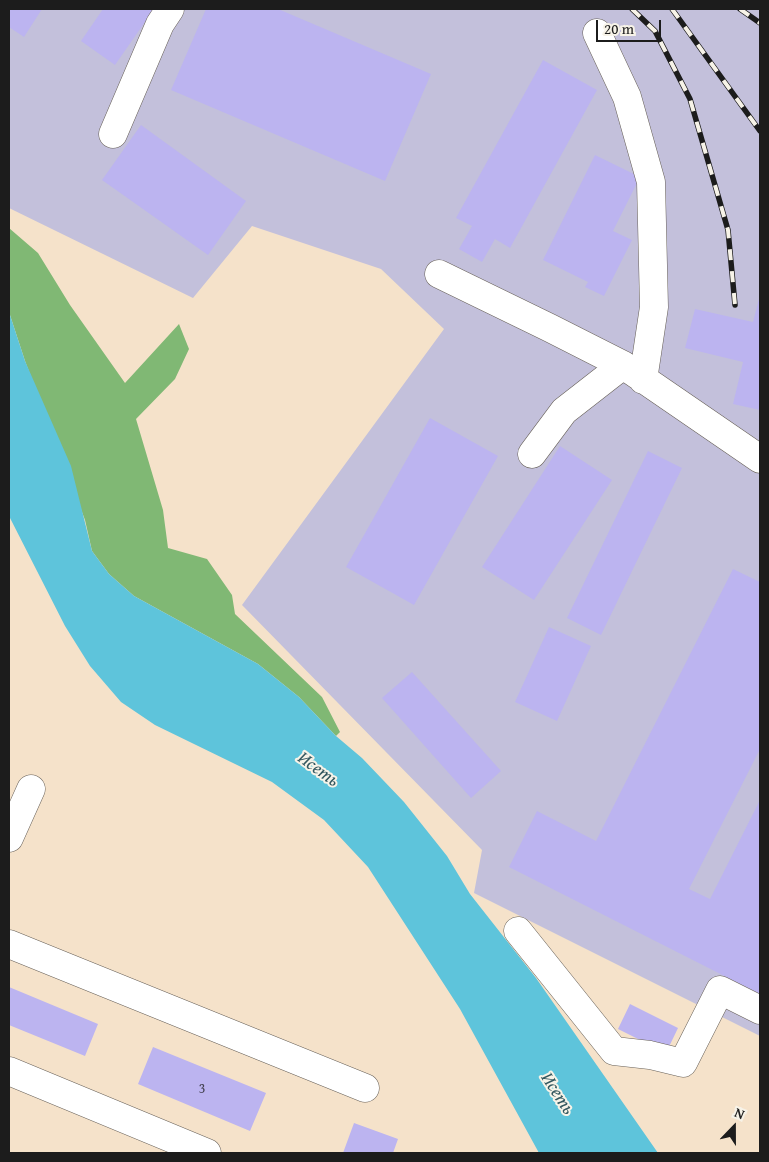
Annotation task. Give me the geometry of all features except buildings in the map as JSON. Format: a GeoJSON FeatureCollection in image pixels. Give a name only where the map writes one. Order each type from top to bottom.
{"type":"FeatureCollection","features":[{"type":"Feature","properties":{"kind":"lane"},"geometry":{"type":"LineString","coordinates":[[112,134],[160,24],[170,9]]}},
{"type":"Feature","properties":{"kind":"lane"},"geometry":{"type":"LineString","coordinates":[[532,454],[564,410],[633,373],[654,307],[651,182],[627,96],[597,33]]}},
{"type":"Feature","properties":{"kind":"lane"},"geometry":{"type":"LineString","coordinates":[[439,274],[550,328],[633,373],[760,459]]}},
{"type":"Feature","properties":{"kind":"lane"},"geometry":{"type":"LineString","coordinates":[[9,838],[30,789]]}},
{"type":"Feature","properties":{"kind":"lane"},"geometry":{"type":"LineString","coordinates":[[518,931],[614,1051],[650,1055],[684,1063],[720,990],[760,1010]]}},
{"type":"Feature","properties":{"kind":"lane"},"geometry":{"type":"LineString","coordinates":[[9,944],[365,1088]]}},
{"type":"Feature","properties":{"kind":"lane"},"geometry":{"type":"LineString","coordinates":[[9,1071],[206,1153]]}},
{"type":"Feature","properties":{"kind":"shaded area"},"geometry":{"type":"Polygon","coordinates":[[[9,9],[760,9],[760,1036],[474,893],[482,850],[242,605],[444,329],[381,269],[252,226],[193,298],[9,208],[9,9]]]}},
{"type":"Feature","properties":{"kind":"green space"},"geometry":{"type":"Polygon","coordinates":[[[9,228],[38,253],[70,305],[125,383],[179,324],[189,349],[175,379],[136,419],[163,510],[168,548],[207,559],[232,595],[235,614],[322,697],[340,732],[336,736],[299,697],[258,664],[134,596],[109,574],[92,551],[85,520],[25,361],[9,312],[9,228]]]}},
{"type":"Feature","properties":{"kind":"water","name":"Исеть"},"geometry":{"type":"Polygon","coordinates":[[[9,312],[25,361],[71,466],[92,551],[109,574],[134,596],[258,664],[299,697],[404,802],[447,856],[470,894],[536,978],[658,1153],[539,1153],[460,1009],[368,867],[324,820],[272,782],[155,725],[121,702],[90,666],[65,626],[9,516],[9,312]]]}},
{"type":"Feature","properties":{"kind":"railway"},"geometry":{"type":"LineString","coordinates":[[632,9],[655,31],[690,99],[728,230],[735,305]]}},
{"type":"Feature","properties":{"kind":"railway"},"geometry":{"type":"LineString","coordinates":[[672,9],[760,131]]}},
{"type":"Feature","properties":{"kind":"railway"},"geometry":{"type":"LineString","coordinates":[[740,9],[760,23]]}}]}
